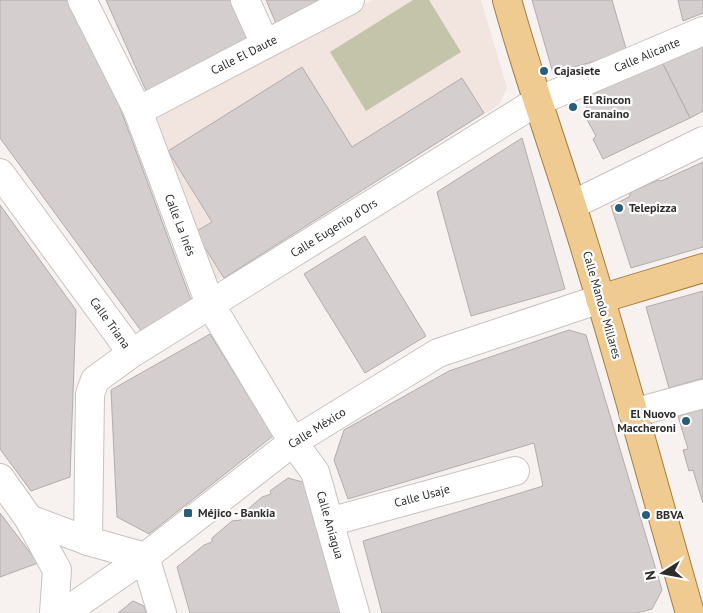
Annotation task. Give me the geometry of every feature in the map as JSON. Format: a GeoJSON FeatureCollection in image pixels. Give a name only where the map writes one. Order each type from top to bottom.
{"type":"FeatureCollection","features":[{"type":"Feature","properties":{"kind":"main road","name":"Calle Manolo Millares"},"geometry":{"type":"LineString","coordinates":[[507,0],[536,102],[572,205],[690,613]]}},
{"type":"Feature","properties":{"kind":"main road"},"geometry":{"type":"LineString","coordinates":[[600,299],[703,268]]}},
{"type":"Feature","properties":{"kind":"street","name":"Calle La Inés"},"geometry":{"type":"LineString","coordinates":[[82,0],[138,111],[210,304],[293,442]]}},
{"type":"Feature","properties":{"kind":"street"},"geometry":{"type":"LineString","coordinates":[[245,0],[266,44]]}},
{"type":"Feature","properties":{"kind":"street","name":"Calle El Daute"},"geometry":{"type":"LineString","coordinates":[[138,111],[350,0]]}},
{"type":"Feature","properties":{"kind":"street","name":"Calle Alicante"},"geometry":{"type":"LineString","coordinates":[[536,102],[703,31]]}},
{"type":"Feature","properties":{"kind":"street","name":"Calle Eugenio d'Ors"},"geometry":{"type":"LineString","coordinates":[[132,353],[536,102]]}},
{"type":"Feature","properties":{"kind":"street"},"geometry":{"type":"LineString","coordinates":[[572,205],[703,141]]}},
{"type":"Feature","properties":{"kind":"street","name":"Calle Triana"},"geometry":{"type":"LineString","coordinates":[[0,173],[132,353],[95,380],[90,394],[88,542]]}},
{"type":"Feature","properties":{"kind":"street","name":"Calle México"},"geometry":{"type":"LineString","coordinates":[[64,613],[145,557],[293,442],[438,353],[600,299]]}},
{"type":"Feature","properties":{"kind":"street"},"geometry":{"type":"LineString","coordinates":[[633,413],[703,394]]}},
{"type":"Feature","properties":{"kind":"street","name":"Calle Aniagua"},"geometry":{"type":"LineString","coordinates":[[293,442],[315,472],[355,613]]}},
{"type":"Feature","properties":{"kind":"street","name":"Calle Usaje"},"geometry":{"type":"LineString","coordinates":[[329,522],[515,471]]}},
{"type":"Feature","properties":{"kind":"street"},"geometry":{"type":"LineString","coordinates":[[0,478],[29,519],[57,570],[54,613]]}},
{"type":"Feature","properties":{"kind":"street"},"geometry":{"type":"LineString","coordinates":[[29,519],[88,542],[145,557],[162,613]]}},
{"type":"Feature","properties":{"kind":"shaded area"},"geometry":{"type":"Polygon","coordinates":[[[373,0],[481,0],[507,88],[499,105],[214,282],[152,116],[373,0]]]}},
{"type":"Feature","properties":{"kind":"green space"},"geometry":{"type":"Polygon","coordinates":[[[413,0],[429,0],[461,52],[366,111],[330,52],[413,0]]]}},
{"type":"Feature","properties":{"kind":"building"},"geometry":{"type":"Polygon","coordinates":[[[0,0],[69,0],[119,105],[191,300],[142,332],[0,138],[0,0]]]}},
{"type":"Feature","properties":{"kind":"building"},"geometry":{"type":"Polygon","coordinates":[[[106,0],[231,0],[248,41],[147,93],[106,0]]]}},
{"type":"Feature","properties":{"kind":"building"},"geometry":{"type":"Polygon","coordinates":[[[266,0],[329,0],[277,26],[266,0]]]}},
{"type":"Feature","properties":{"kind":"building"},"geometry":{"type":"Polygon","coordinates":[[[532,0],[612,0],[627,52],[553,73],[532,0]]]}},
{"type":"Feature","properties":{"kind":"building"},"geometry":{"type":"Polygon","coordinates":[[[678,0],[703,0],[703,13],[683,21],[678,0]]]}},
{"type":"Feature","properties":{"kind":"building"},"geometry":{"type":"Polygon","coordinates":[[[703,46],[703,111],[690,118],[662,62],[703,46]]]}},
{"type":"Feature","properties":{"kind":"building"},"geometry":{"type":"Polygon","coordinates":[[[662,62],[690,118],[603,159],[593,139],[596,136],[586,118],[591,116],[580,95],[662,62]]]}},
{"type":"Feature","properties":{"kind":"building"},"geometry":{"type":"Polygon","coordinates":[[[302,67],[352,147],[462,78],[484,113],[224,278],[195,232],[212,222],[168,151],[302,67]]]}},
{"type":"Feature","properties":{"kind":"building"},"geometry":{"type":"Polygon","coordinates":[[[522,138],[565,289],[471,316],[437,192],[522,138]]]}},
{"type":"Feature","properties":{"kind":"building"},"geometry":{"type":"Polygon","coordinates":[[[703,162],[703,247],[631,268],[611,206],[629,197],[631,192],[703,162]]]}},
{"type":"Feature","properties":{"kind":"building"},"geometry":{"type":"Polygon","coordinates":[[[0,205],[76,310],[70,477],[31,491],[0,449],[0,205]]]}},
{"type":"Feature","properties":{"kind":"building"},"geometry":{"type":"Polygon","coordinates":[[[365,236],[426,336],[365,373],[304,274],[365,236]]]}},
{"type":"Feature","properties":{"kind":"building"},"geometry":{"type":"Polygon","coordinates":[[[703,291],[703,378],[669,388],[646,307],[703,291]]]}},
{"type":"Feature","properties":{"kind":"building"},"geometry":{"type":"Polygon","coordinates":[[[569,330],[586,335],[662,590],[652,609],[637,613],[382,613],[363,541],[543,486],[534,443],[348,499],[334,460],[344,430],[449,371],[569,330]]]}},
{"type":"Feature","properties":{"kind":"building"},"geometry":{"type":"Polygon","coordinates":[[[210,334],[273,436],[149,534],[117,517],[111,390],[210,334]]]}},
{"type":"Feature","properties":{"kind":"building"},"geometry":{"type":"Polygon","coordinates":[[[703,409],[703,503],[693,470],[689,471],[683,450],[688,449],[678,416],[703,409]]]}},
{"type":"Feature","properties":{"kind":"building"},"geometry":{"type":"Polygon","coordinates":[[[288,478],[310,484],[346,613],[190,613],[177,567],[204,545],[212,542],[212,538],[232,521],[241,520],[240,516],[262,497],[271,494],[270,491],[288,478]]]}},
{"type":"Feature","properties":{"kind":"building"},"geometry":{"type":"Polygon","coordinates":[[[0,513],[38,563],[0,577],[0,513]]]}},
{"type":"Feature","properties":{"kind":"building"},"geometry":{"type":"Polygon","coordinates":[[[133,601],[144,606],[146,613],[118,613],[133,601]]]}},
{"type":"Feature","properties":{"kind":"place","name":"Cajasiete"},"geometry":{"type":"Point","coordinates":[544,71]}},
{"type":"Feature","properties":{"kind":"place","name":"El Rincon Granaino"},"geometry":{"type":"Point","coordinates":[573,107]}},
{"type":"Feature","properties":{"kind":"place","name":"Telepizza"},"geometry":{"type":"Point","coordinates":[619,208]}},
{"type":"Feature","properties":{"kind":"place","name":"El Nuovo Maccheroni"},"geometry":{"type":"Point","coordinates":[686,421]}},
{"type":"Feature","properties":{"kind":"place","name":"Méjico - Bankia"},"geometry":{"type":"Point","coordinates":[188,513]}},
{"type":"Feature","properties":{"kind":"place","name":"BBVA"},"geometry":{"type":"Point","coordinates":[646,515]}}]}
